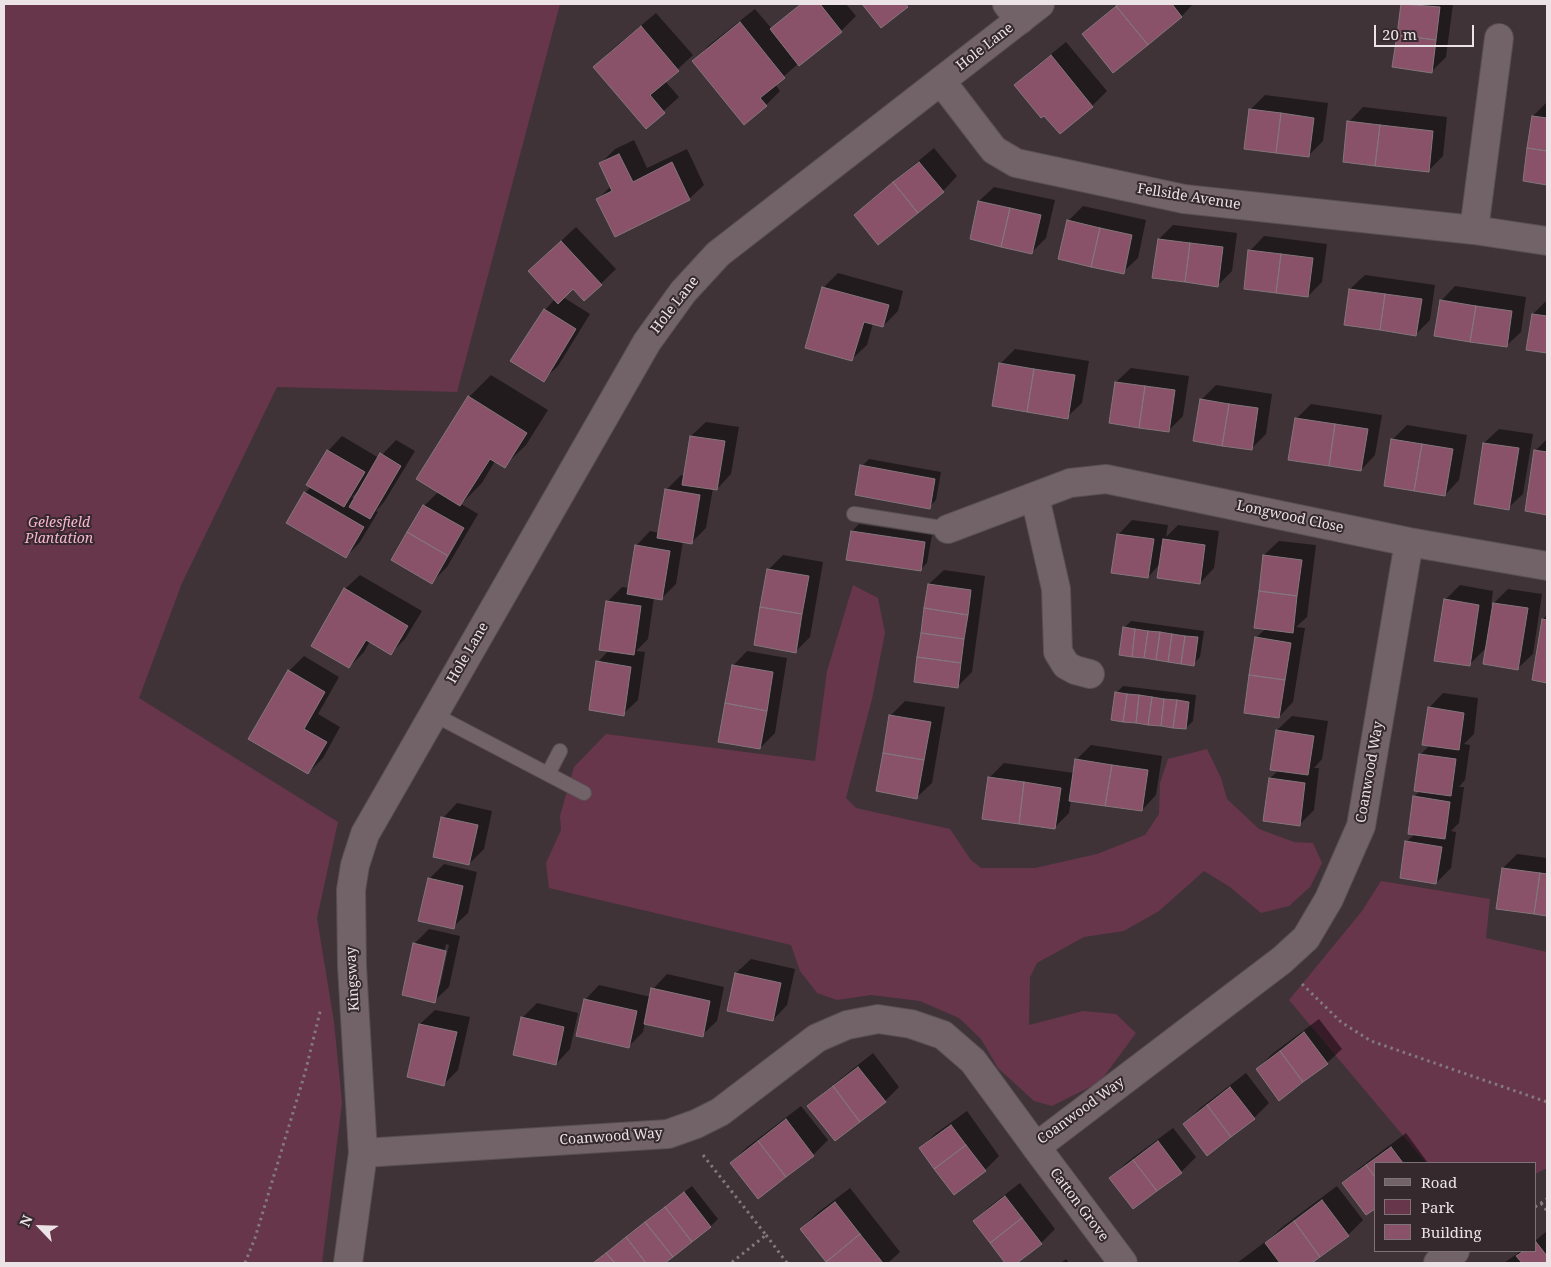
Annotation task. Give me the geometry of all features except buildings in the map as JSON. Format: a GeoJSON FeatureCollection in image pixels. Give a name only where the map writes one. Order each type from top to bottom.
{"type":"FeatureCollection","features":[{"type":"Feature","properties":{"kind":"street","name":"Hole Lane"},"geometry":{"type":"LineString","coordinates":[[433,714],[647,342],[683,292],[718,254],[941,81],[1022,9]]}},
{"type":"Feature","properties":{"kind":"street"},"geometry":{"type":"LineString","coordinates":[[1474,230],[1499,38]]}},
{"type":"Feature","properties":{"kind":"street","name":"Fellside Avenue"},"geometry":{"type":"LineString","coordinates":[[941,81],[994,150],[1016,163],[1184,199],[1474,230],[1547,241]]}},
{"type":"Feature","properties":{"kind":"street","name":"Longwood Close"},"geometry":{"type":"LineString","coordinates":[[948,529],[1070,483],[1106,479],[1409,542],[1547,566]]}},
{"type":"Feature","properties":{"kind":"street"},"geometry":{"type":"LineString","coordinates":[[1035,496],[1056,589],[1058,652],[1066,665],[1075,670],[1090,674]]}},
{"type":"Feature","properties":{"kind":"street","name":"Coanwood Way"},"geometry":{"type":"LineString","coordinates":[[363,1153],[668,1134],[696,1124],[720,1112],[817,1038],[847,1025],[878,1019],[911,1024],[943,1036],[973,1061],[1036,1147],[1282,960],[1306,938],[1329,899],[1361,826],[1409,542]]}},
{"type":"Feature","properties":{"kind":"street","name":"Kingsway"},"geometry":{"type":"LineString","coordinates":[[348,1263],[363,1153],[352,966],[351,890],[355,865],[365,834],[433,714]]}},
{"type":"Feature","properties":{"kind":"street","name":"Catton Grove"},"geometry":{"type":"LineString","coordinates":[[1036,1147],[1123,1263]]}},
{"type":"Feature","properties":{"kind":"street"},"geometry":{"type":"LineString","coordinates":[[1438,1263],[1454,1252]]}},
{"type":"Feature","properties":{"kind":"lane","name":"Longwood Close"},"geometry":{"type":"LineString","coordinates":[[854,514],[948,529]]}},
{"type":"Feature","properties":{"kind":"lane"},"geometry":{"type":"LineString","coordinates":[[433,714],[584,793]]}},
{"type":"Feature","properties":{"kind":"lane"},"geometry":{"type":"LineString","coordinates":[[548,774],[560,751]]}},
{"type":"Feature","properties":{"kind":"path"},"geometry":{"type":"LineString","coordinates":[[1282,960],[1308,991],[1341,1022],[1371,1041],[1547,1102]]}},
{"type":"Feature","properties":{"kind":"path"},"geometry":{"type":"LineString","coordinates":[[245,1263],[255,1238],[306,1073],[323,1001]]}},
{"type":"Feature","properties":{"kind":"path"},"geometry":{"type":"LineString","coordinates":[[682,1129],[787,1263]]}},
{"type":"Feature","properties":{"kind":"path"},"geometry":{"type":"LineString","coordinates":[[1536,1206],[1547,1199]]}},
{"type":"Feature","properties":{"kind":"path"},"geometry":{"type":"LineString","coordinates":[[1541,1203],[1547,1212]]}},
{"type":"Feature","properties":{"kind":"path"},"geometry":{"type":"LineString","coordinates":[[731,1263],[766,1235]]}},
{"type":"Feature","properties":{"kind":"green space","name":"Gelesfield Plantation"},"geometry":{"type":"Polygon","coordinates":[[[4,4],[560,4],[457,392],[277,387],[182,583],[139,698],[338,822],[317,918],[334,1022],[342,1103],[322,1263],[4,1263],[4,4]]]}},
{"type":"Feature","properties":{"kind":"green space"},"geometry":{"type":"Polygon","coordinates":[[[853,585],[878,598],[885,633],[872,699],[846,798],[856,808],[950,829],[971,860],[981,868],[1035,868],[1097,854],[1145,835],[1159,814],[1160,783],[1168,759],[1207,749],[1221,778],[1227,799],[1259,829],[1294,842],[1313,843],[1322,863],[1310,887],[1289,906],[1261,913],[1230,887],[1204,871],[1159,911],[1124,931],[1084,937],[1037,963],[1030,977],[1029,1025],[1083,1011],[1116,1014],[1136,1033],[1100,1082],[1052,1106],[1034,1101],[998,1068],[981,1039],[959,1018],[920,1001],[871,995],[837,1000],[817,993],[800,971],[791,945],[549,888],[546,863],[561,830],[560,816],[574,767],[606,734],[815,761],[827,671],[853,585]]]}},
{"type":"Feature","properties":{"kind":"green space"},"geometry":{"type":"Polygon","coordinates":[[[1381,881],[1490,899],[1486,938],[1547,952],[1547,1168],[1536,1174],[1536,1162],[1425,1162],[1289,1000],[1362,911],[1381,881]]]}}]}
